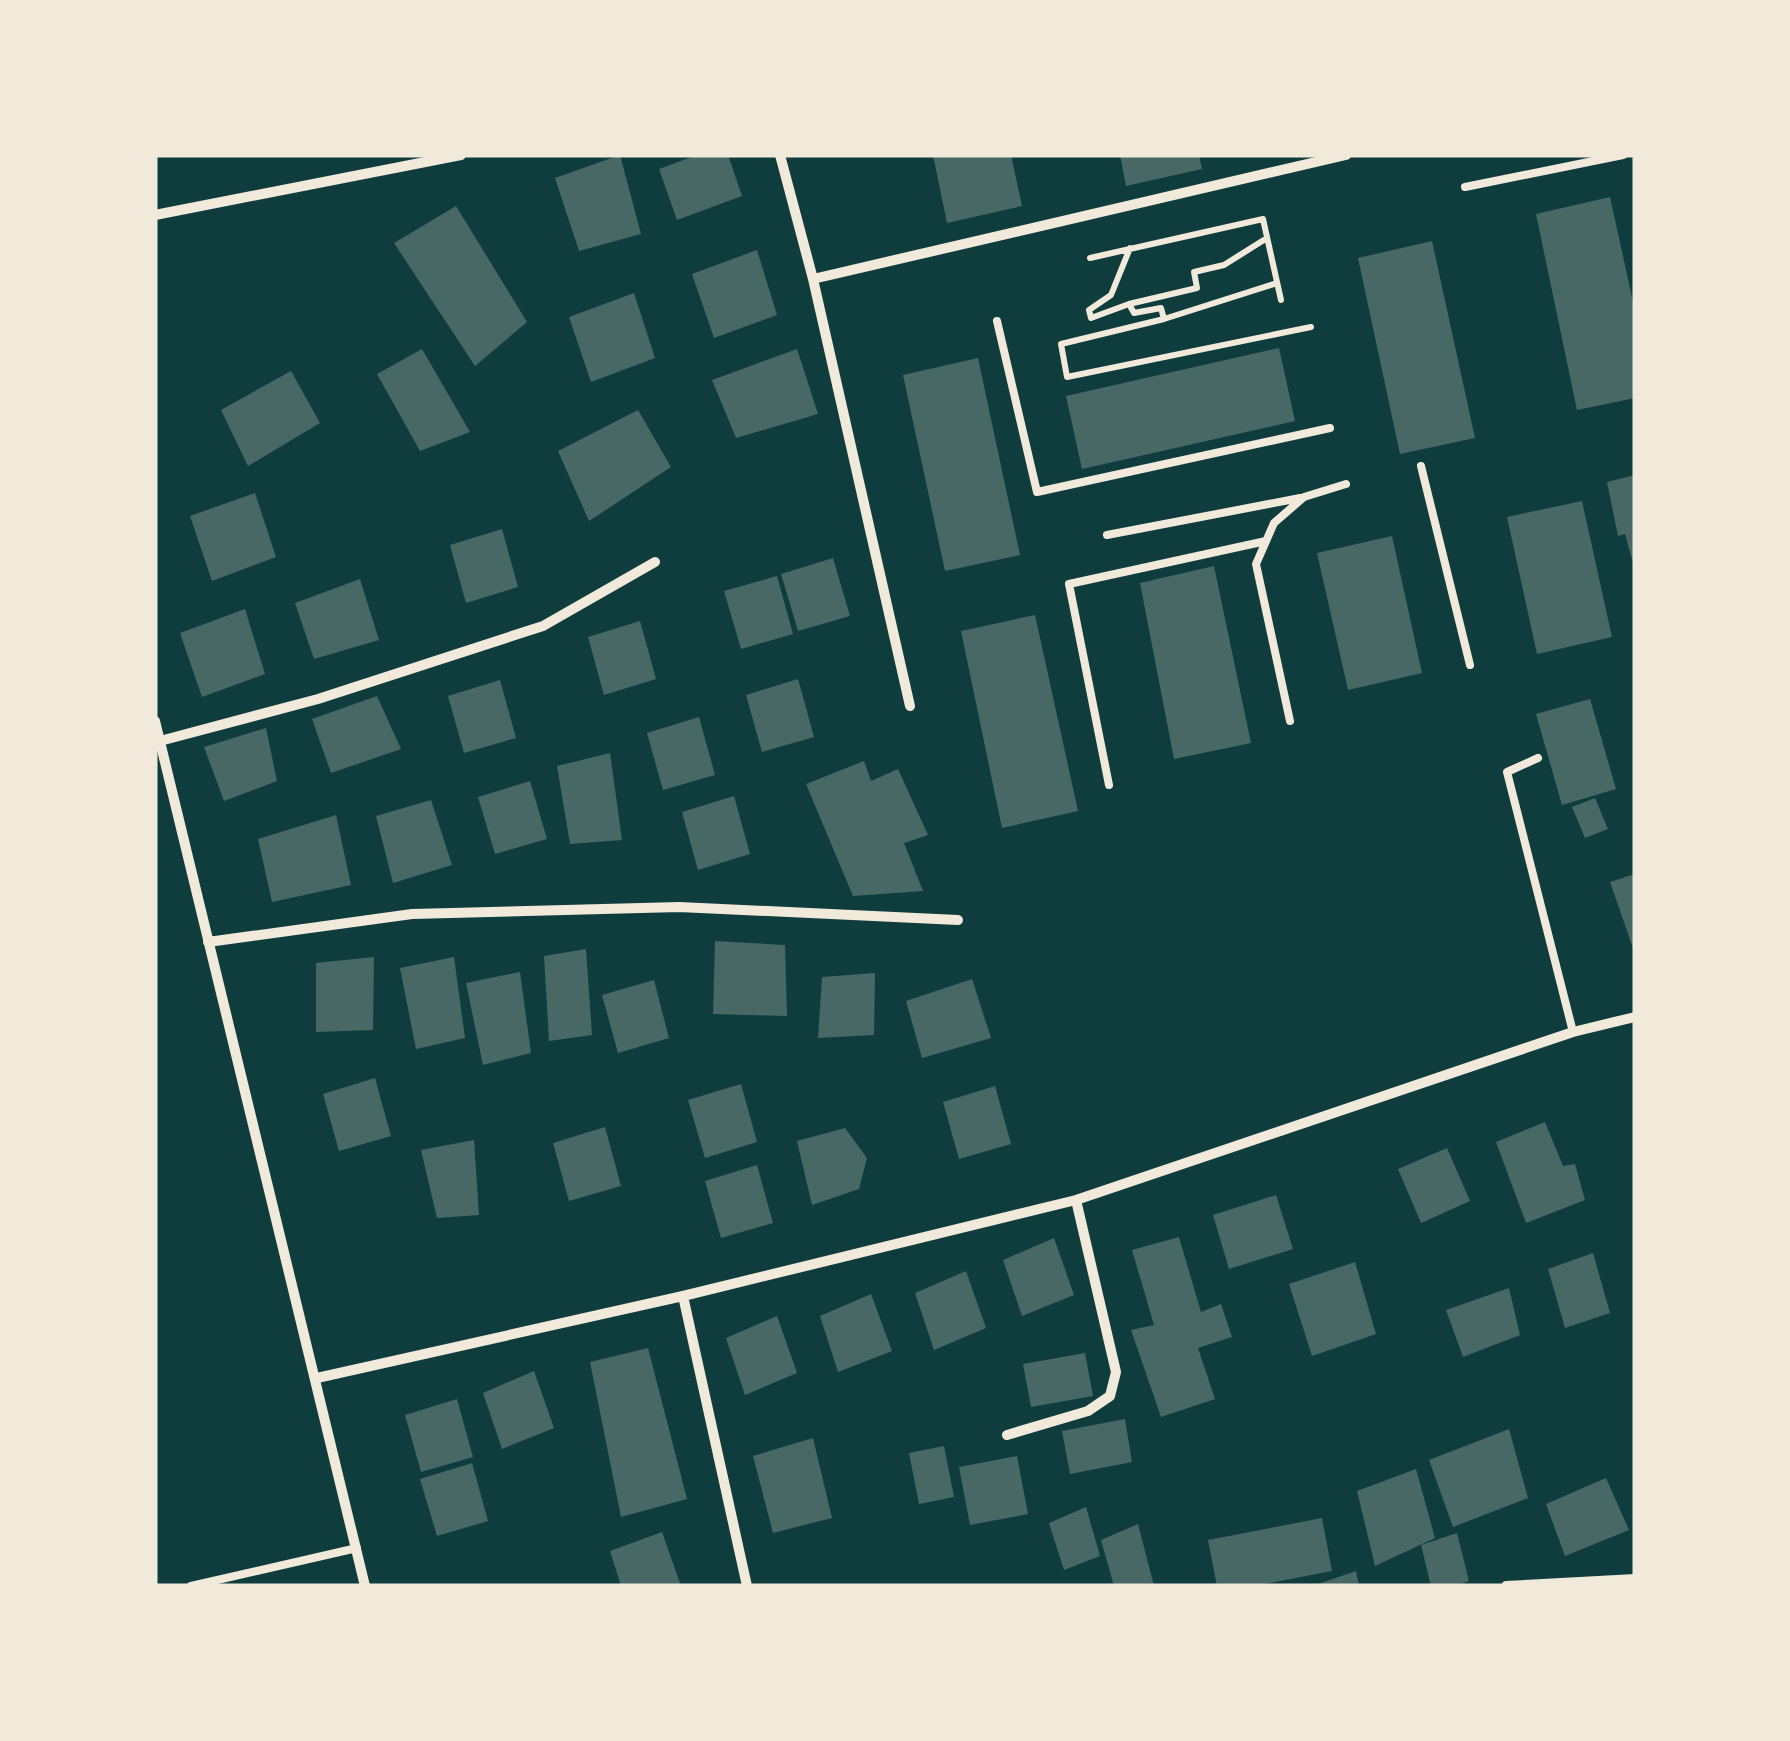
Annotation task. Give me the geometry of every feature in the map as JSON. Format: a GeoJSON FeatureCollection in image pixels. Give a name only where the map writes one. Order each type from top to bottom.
{"type":"FeatureCollection","features":[{"type":"Feature","properties":{"kind":"street"},"geometry":{"type":"LineString","coordinates":[[155,215],[461,155]]}},
{"type":"Feature","properties":{"kind":"street"},"geometry":{"type":"LineString","coordinates":[[780,155],[814,279],[910,706]]}},
{"type":"Feature","properties":{"kind":"street"},"geometry":{"type":"LineString","coordinates":[[814,279],[1346,155]]}},
{"type":"Feature","properties":{"kind":"street"},"geometry":{"type":"LineString","coordinates":[[160,741],[318,700],[544,626],[656,562]]}},
{"type":"Feature","properties":{"kind":"street"},"geometry":{"type":"LineString","coordinates":[[155,720],[365,1586]]}},
{"type":"Feature","properties":{"kind":"street"},"geometry":{"type":"LineString","coordinates":[[208,942],[412,914],[679,907],[958,920]]}},
{"type":"Feature","properties":{"kind":"street"},"geometry":{"type":"LineString","coordinates":[[317,1378],[684,1296],[1076,1200],[1573,1032],[1635,1016]]}},
{"type":"Feature","properties":{"kind":"street"},"geometry":{"type":"LineString","coordinates":[[1006,1435],[1088,1411],[1110,1396],[1116,1372],[1076,1200]]}},
{"type":"Feature","properties":{"kind":"street"},"geometry":{"type":"LineString","coordinates":[[684,1296],[747,1586]]}},
{"type":"Feature","properties":{"kind":"street"},"geometry":{"type":"LineString","coordinates":[[1506,1586],[1627,1581]]}},
{"type":"Feature","properties":{"kind":"lane"},"geometry":{"type":"LineString","coordinates":[[1465,187],[1623,155]]}},
{"type":"Feature","properties":{"kind":"lane"},"geometry":{"type":"LineString","coordinates":[[997,320],[1038,492],[1330,428]]}},
{"type":"Feature","properties":{"kind":"lane"},"geometry":{"type":"LineString","coordinates":[[1421,466],[1470,665]]}},
{"type":"Feature","properties":{"kind":"lane"},"geometry":{"type":"LineString","coordinates":[[1107,535],[1304,497],[1346,484]]}},
{"type":"Feature","properties":{"kind":"lane"},"geometry":{"type":"LineString","coordinates":[[1290,721],[1256,564],[1274,522],[1304,497]]}},
{"type":"Feature","properties":{"kind":"lane"},"geometry":{"type":"LineString","coordinates":[[1110,785],[1069,584],[1266,541]]}},
{"type":"Feature","properties":{"kind":"lane"},"geometry":{"type":"LineString","coordinates":[[1538,758],[1506,772],[1573,1032]]}},
{"type":"Feature","properties":{"kind":"lane"},"geometry":{"type":"LineString","coordinates":[[191,1586],[357,1548]]}},
{"type":"Feature","properties":{"kind":"path"},"geometry":{"type":"LineString","coordinates":[[1090,258],[1263,218],[1281,300]]}},
{"type":"Feature","properties":{"kind":"path"},"geometry":{"type":"LineString","coordinates":[[1130,248],[1111,295],[1089,310],[1091,318],[1129,304],[1197,288],[1194,272],[1224,265],[1267,238]]}},
{"type":"Feature","properties":{"kind":"path"},"geometry":{"type":"LineString","coordinates":[[1277,283],[1164,319],[1061,344],[1067,377],[1311,327]]}},
{"type":"Feature","properties":{"kind":"path"},"geometry":{"type":"LineString","coordinates":[[1129,304],[1134,312],[1161,308],[1164,319]]}},
{"type":"Feature","properties":{"kind":"building"},"geometry":{"type":"Polygon","coordinates":[[[620,155],[641,234],[579,251],[555,178],[620,155]]]}},
{"type":"Feature","properties":{"kind":"building"},"geometry":{"type":"Polygon","coordinates":[[[697,155],[728,155],[742,196],[677,220],[659,169],[697,155]]]}},
{"type":"Feature","properties":{"kind":"building"},"geometry":{"type":"Polygon","coordinates":[[[933,155],[1011,155],[1022,206],[947,223],[933,155]]]}},
{"type":"Feature","properties":{"kind":"building"},"geometry":{"type":"Polygon","coordinates":[[[1120,155],[1199,155],[1202,169],[1126,186],[1120,155]]]}},
{"type":"Feature","properties":{"kind":"building"},"geometry":{"type":"Polygon","coordinates":[[[1610,197],[1635,311],[1635,398],[1577,410],[1536,214],[1610,197]]]}},
{"type":"Feature","properties":{"kind":"building"},"geometry":{"type":"Polygon","coordinates":[[[456,206],[527,322],[475,366],[394,243],[456,206]]]}},
{"type":"Feature","properties":{"kind":"building"},"geometry":{"type":"Polygon","coordinates":[[[1432,241],[1475,438],[1400,454],[1358,258],[1432,241]]]}},
{"type":"Feature","properties":{"kind":"building"},"geometry":{"type":"Polygon","coordinates":[[[757,250],[777,315],[714,338],[692,274],[757,250]]]}},
{"type":"Feature","properties":{"kind":"building"},"geometry":{"type":"Polygon","coordinates":[[[634,293],[655,358],[591,382],[569,317],[634,293]]]}},
{"type":"Feature","properties":{"kind":"building"},"geometry":{"type":"Polygon","coordinates":[[[1279,348],[1295,421],[1082,469],[1066,396],[1279,348]]]}},
{"type":"Feature","properties":{"kind":"building"},"geometry":{"type":"Polygon","coordinates":[[[422,349],[470,432],[420,451],[377,374],[422,349]]]}},
{"type":"Feature","properties":{"kind":"building"},"geometry":{"type":"Polygon","coordinates":[[[797,349],[818,414],[736,438],[712,380],[797,349]]]}},
{"type":"Feature","properties":{"kind":"building"},"geometry":{"type":"Polygon","coordinates":[[[978,358],[1020,555],[945,571],[903,375],[978,358]]]}},
{"type":"Feature","properties":{"kind":"building"},"geometry":{"type":"Polygon","coordinates":[[[291,371],[320,423],[248,466],[221,410],[291,371]]]}},
{"type":"Feature","properties":{"kind":"building"},"geometry":{"type":"Polygon","coordinates":[[[638,410],[671,467],[589,521],[558,451],[638,410]]]}},
{"type":"Feature","properties":{"kind":"building"},"geometry":{"type":"Polygon","coordinates":[[[1635,475],[1634,567],[1625,534],[1618,536],[1607,482],[1635,475]]]}},
{"type":"Feature","properties":{"kind":"building"},"geometry":{"type":"Polygon","coordinates":[[[255,493],[276,557],[212,581],[190,516],[255,493]]]}},
{"type":"Feature","properties":{"kind":"building"},"geometry":{"type":"Polygon","coordinates":[[[1582,501],[1612,637],[1537,654],[1507,517],[1582,501]]]}},
{"type":"Feature","properties":{"kind":"building"},"geometry":{"type":"Polygon","coordinates":[[[502,529],[518,587],[466,603],[450,545],[502,529]]]}},
{"type":"Feature","properties":{"kind":"building"},"geometry":{"type":"Polygon","coordinates":[[[1392,536],[1422,673],[1348,690],[1317,553],[1392,536]]]}},
{"type":"Feature","properties":{"kind":"building"},"geometry":{"type":"Polygon","coordinates":[[[833,558],[850,616],[798,631],[781,574],[833,558]]]}},
{"type":"Feature","properties":{"kind":"building"},"geometry":{"type":"Polygon","coordinates":[[[1214,566],[1251,743],[1174,759],[1140,583],[1214,566]]]}},
{"type":"Feature","properties":{"kind":"building"},"geometry":{"type":"Polygon","coordinates":[[[777,576],[793,634],[741,649],[724,591],[777,576]]]}},
{"type":"Feature","properties":{"kind":"building"},"geometry":{"type":"Polygon","coordinates":[[[360,579],[379,640],[314,659],[295,603],[360,579]]]}},
{"type":"Feature","properties":{"kind":"building"},"geometry":{"type":"Polygon","coordinates":[[[245,609],[265,674],[202,697],[180,633],[245,609]]]}},
{"type":"Feature","properties":{"kind":"building"},"geometry":{"type":"Polygon","coordinates":[[[1035,615],[1078,811],[1002,828],[961,631],[1035,615]]]}},
{"type":"Feature","properties":{"kind":"building"},"geometry":{"type":"Polygon","coordinates":[[[640,621],[656,679],[604,695],[588,637],[640,621]]]}},
{"type":"Feature","properties":{"kind":"building"},"geometry":{"type":"Polygon","coordinates":[[[798,679],[814,737],[762,752],[746,695],[798,679]]]}},
{"type":"Feature","properties":{"kind":"building"},"geometry":{"type":"Polygon","coordinates":[[[500,680],[516,738],[464,753],[448,696],[500,680]]]}},
{"type":"Feature","properties":{"kind":"building"},"geometry":{"type":"Polygon","coordinates":[[[377,696],[401,749],[331,773],[312,719],[377,696]]]}},
{"type":"Feature","properties":{"kind":"building"},"geometry":{"type":"Polygon","coordinates":[[[1590,699],[1616,789],[1562,805],[1536,714],[1590,699]]]}},
{"type":"Feature","properties":{"kind":"building"},"geometry":{"type":"Polygon","coordinates":[[[699,717],[715,775],[663,790],[647,733],[699,717]]]}},
{"type":"Feature","properties":{"kind":"building"},"geometry":{"type":"Polygon","coordinates":[[[266,728],[277,781],[224,801],[204,747],[266,728]]]}},
{"type":"Feature","properties":{"kind":"building"},"geometry":{"type":"Polygon","coordinates":[[[610,753],[622,840],[570,844],[557,766],[610,753]]]}},
{"type":"Feature","properties":{"kind":"building"},"geometry":{"type":"Polygon","coordinates":[[[864,761],[871,781],[898,769],[928,835],[904,843],[923,891],[853,896],[806,784],[864,761]]]}},
{"type":"Feature","properties":{"kind":"building"},"geometry":{"type":"Polygon","coordinates":[[[530,781],[547,839],[495,854],[478,797],[530,781]]]}},
{"type":"Feature","properties":{"kind":"building"},"geometry":{"type":"Polygon","coordinates":[[[734,796],[750,854],[698,870],[682,812],[734,796]]]}},
{"type":"Feature","properties":{"kind":"building"},"geometry":{"type":"Polygon","coordinates":[[[1595,798],[1608,829],[1585,838],[1572,807],[1595,798]]]}},
{"type":"Feature","properties":{"kind":"building"},"geometry":{"type":"Polygon","coordinates":[[[431,800],[452,865],[393,883],[376,816],[431,800]]]}},
{"type":"Feature","properties":{"kind":"building"},"geometry":{"type":"Polygon","coordinates":[[[336,815],[351,885],[272,902],[258,839],[336,815]]]}},
{"type":"Feature","properties":{"kind":"building"},"geometry":{"type":"Polygon","coordinates":[[[1635,874],[1635,951],[1634,951],[1610,882],[1635,874]]]}},
{"type":"Feature","properties":{"kind":"building"},"geometry":{"type":"Polygon","coordinates":[[[715,941],[785,945],[787,1016],[713,1014],[715,941]]]}},
{"type":"Feature","properties":{"kind":"building"},"geometry":{"type":"Polygon","coordinates":[[[586,949],[592,1035],[549,1041],[544,956],[586,949]]]}},
{"type":"Feature","properties":{"kind":"building"},"geometry":{"type":"Polygon","coordinates":[[[374,957],[373,1030],[316,1032],[316,963],[374,957]]]}},
{"type":"Feature","properties":{"kind":"building"},"geometry":{"type":"Polygon","coordinates":[[[454,957],[465,1038],[416,1049],[400,968],[454,957]]]}},
{"type":"Feature","properties":{"kind":"building"},"geometry":{"type":"Polygon","coordinates":[[[520,972],[531,1053],[483,1065],[466,983],[520,972]]]}},
{"type":"Feature","properties":{"kind":"building"},"geometry":{"type":"Polygon","coordinates":[[[875,973],[874,1035],[818,1038],[822,977],[875,973]]]}},
{"type":"Feature","properties":{"kind":"building"},"geometry":{"type":"Polygon","coordinates":[[[972,979],[991,1038],[922,1058],[906,1001],[972,979]]]}},
{"type":"Feature","properties":{"kind":"building"},"geometry":{"type":"Polygon","coordinates":[[[654,980],[669,1038],[618,1053],[602,995],[654,980]]]}},
{"type":"Feature","properties":{"kind":"building"},"geometry":{"type":"Polygon","coordinates":[[[375,1078],[391,1136],[339,1151],[323,1094],[375,1078]]]}},
{"type":"Feature","properties":{"kind":"building"},"geometry":{"type":"Polygon","coordinates":[[[741,1084],[757,1142],[705,1158],[688,1100],[741,1084]]]}},
{"type":"Feature","properties":{"kind":"building"},"geometry":{"type":"Polygon","coordinates":[[[995,1086],[1011,1144],[959,1159],[943,1102],[995,1086]]]}},
{"type":"Feature","properties":{"kind":"building"},"geometry":{"type":"Polygon","coordinates":[[[1545,1122],[1563,1166],[1575,1164],[1585,1200],[1526,1223],[1496,1142],[1545,1122]]]}},
{"type":"Feature","properties":{"kind":"building"},"geometry":{"type":"Polygon","coordinates":[[[605,1127],[621,1186],[569,1201],[553,1143],[605,1127]]]}},
{"type":"Feature","properties":{"kind":"building"},"geometry":{"type":"Polygon","coordinates":[[[845,1128],[867,1158],[859,1189],[812,1205],[797,1141],[845,1128]]]}},
{"type":"Feature","properties":{"kind":"building"},"geometry":{"type":"Polygon","coordinates":[[[474,1140],[479,1215],[437,1218],[421,1150],[474,1140]]]}},
{"type":"Feature","properties":{"kind":"building"},"geometry":{"type":"Polygon","coordinates":[[[1447,1148],[1470,1201],[1421,1223],[1398,1169],[1447,1148]]]}},
{"type":"Feature","properties":{"kind":"building"},"geometry":{"type":"Polygon","coordinates":[[[757,1165],[773,1223],[721,1238],[705,1181],[757,1165]]]}},
{"type":"Feature","properties":{"kind":"building"},"geometry":{"type":"Polygon","coordinates":[[[1276,1195],[1293,1249],[1229,1269],[1213,1215],[1276,1195]]]}},
{"type":"Feature","properties":{"kind":"building"},"geometry":{"type":"Polygon","coordinates":[[[1179,1237],[1201,1312],[1221,1304],[1232,1337],[1198,1348],[1215,1399],[1161,1417],[1131,1330],[1154,1325],[1132,1250],[1179,1237]]]}},
{"type":"Feature","properties":{"kind":"building"},"geometry":{"type":"Polygon","coordinates":[[[1054,1238],[1074,1295],[1022,1316],[1003,1260],[1054,1238]]]}},
{"type":"Feature","properties":{"kind":"building"},"geometry":{"type":"Polygon","coordinates":[[[1593,1253],[1610,1313],[1565,1328],[1548,1269],[1593,1253]]]}},
{"type":"Feature","properties":{"kind":"building"},"geometry":{"type":"Polygon","coordinates":[[[1355,1262],[1376,1334],[1312,1356],[1289,1284],[1355,1262]]]}},
{"type":"Feature","properties":{"kind":"building"},"geometry":{"type":"Polygon","coordinates":[[[966,1271],[986,1328],[934,1350],[915,1293],[966,1271]]]}},
{"type":"Feature","properties":{"kind":"building"},"geometry":{"type":"Polygon","coordinates":[[[1509,1288],[1520,1335],[1463,1357],[1446,1310],[1509,1288]]]}},
{"type":"Feature","properties":{"kind":"building"},"geometry":{"type":"Polygon","coordinates":[[[871,1294],[892,1351],[838,1372],[820,1316],[871,1294]]]}},
{"type":"Feature","properties":{"kind":"building"},"geometry":{"type":"Polygon","coordinates":[[[777,1316],[797,1373],[745,1395],[726,1338],[777,1316]]]}},
{"type":"Feature","properties":{"kind":"building"},"geometry":{"type":"Polygon","coordinates":[[[648,1348],[687,1499],[621,1517],[590,1362],[648,1348]]]}},
{"type":"Feature","properties":{"kind":"building"},"geometry":{"type":"Polygon","coordinates":[[[1085,1353],[1093,1396],[1031,1407],[1023,1364],[1085,1353]]]}},
{"type":"Feature","properties":{"kind":"building"},"geometry":{"type":"Polygon","coordinates":[[[534,1371],[554,1428],[502,1449],[483,1393],[534,1371]]]}},
{"type":"Feature","properties":{"kind":"building"},"geometry":{"type":"Polygon","coordinates":[[[457,1399],[473,1457],[421,1472],[405,1415],[457,1399]]]}},
{"type":"Feature","properties":{"kind":"building"},"geometry":{"type":"Polygon","coordinates":[[[1125,1419],[1132,1462],[1070,1474],[1062,1431],[1125,1419]]]}},
{"type":"Feature","properties":{"kind":"building"},"geometry":{"type":"Polygon","coordinates":[[[1509,1429],[1528,1498],[1453,1527],[1429,1460],[1509,1429]]]}},
{"type":"Feature","properties":{"kind":"building"},"geometry":{"type":"Polygon","coordinates":[[[813,1438],[832,1518],[773,1533],[753,1456],[813,1438]]]}},
{"type":"Feature","properties":{"kind":"building"},"geometry":{"type":"Polygon","coordinates":[[[944,1446],[954,1497],[919,1504],[909,1453],[944,1446]]]}},
{"type":"Feature","properties":{"kind":"building"},"geometry":{"type":"Polygon","coordinates":[[[1017,1456],[1028,1514],[970,1525],[959,1467],[1017,1456]]]}},
{"type":"Feature","properties":{"kind":"building"},"geometry":{"type":"Polygon","coordinates":[[[472,1463],[488,1521],[437,1536],[420,1479],[472,1463]]]}},
{"type":"Feature","properties":{"kind":"building"},"geometry":{"type":"Polygon","coordinates":[[[1416,1469],[1435,1538],[1375,1566],[1357,1491],[1416,1469]]]}},
{"type":"Feature","properties":{"kind":"building"},"geometry":{"type":"Polygon","coordinates":[[[1606,1478],[1629,1530],[1565,1556],[1546,1504],[1606,1478]]]}},
{"type":"Feature","properties":{"kind":"building"},"geometry":{"type":"Polygon","coordinates":[[[1086,1507],[1100,1556],[1064,1570],[1049,1523],[1086,1507]]]}},
{"type":"Feature","properties":{"kind":"building"},"geometry":{"type":"Polygon","coordinates":[[[1322,1518],[1332,1571],[1254,1586],[1217,1586],[1208,1540],[1322,1518]]]}},
{"type":"Feature","properties":{"kind":"building"},"geometry":{"type":"Polygon","coordinates":[[[1138,1524],[1154,1586],[1114,1586],[1101,1540],[1138,1524]]]}},
{"type":"Feature","properties":{"kind":"building"},"geometry":{"type":"Polygon","coordinates":[[[662,1532],[681,1586],[621,1586],[610,1551],[662,1532]]]}},
{"type":"Feature","properties":{"kind":"building"},"geometry":{"type":"Polygon","coordinates":[[[1457,1533],[1469,1581],[1456,1586],[1431,1586],[1421,1545],[1457,1533]]]}},
{"type":"Feature","properties":{"kind":"building"},"geometry":{"type":"Polygon","coordinates":[[[1356,1571],[1359,1586],[1315,1586],[1315,1585],[1356,1571]]]}}]}
